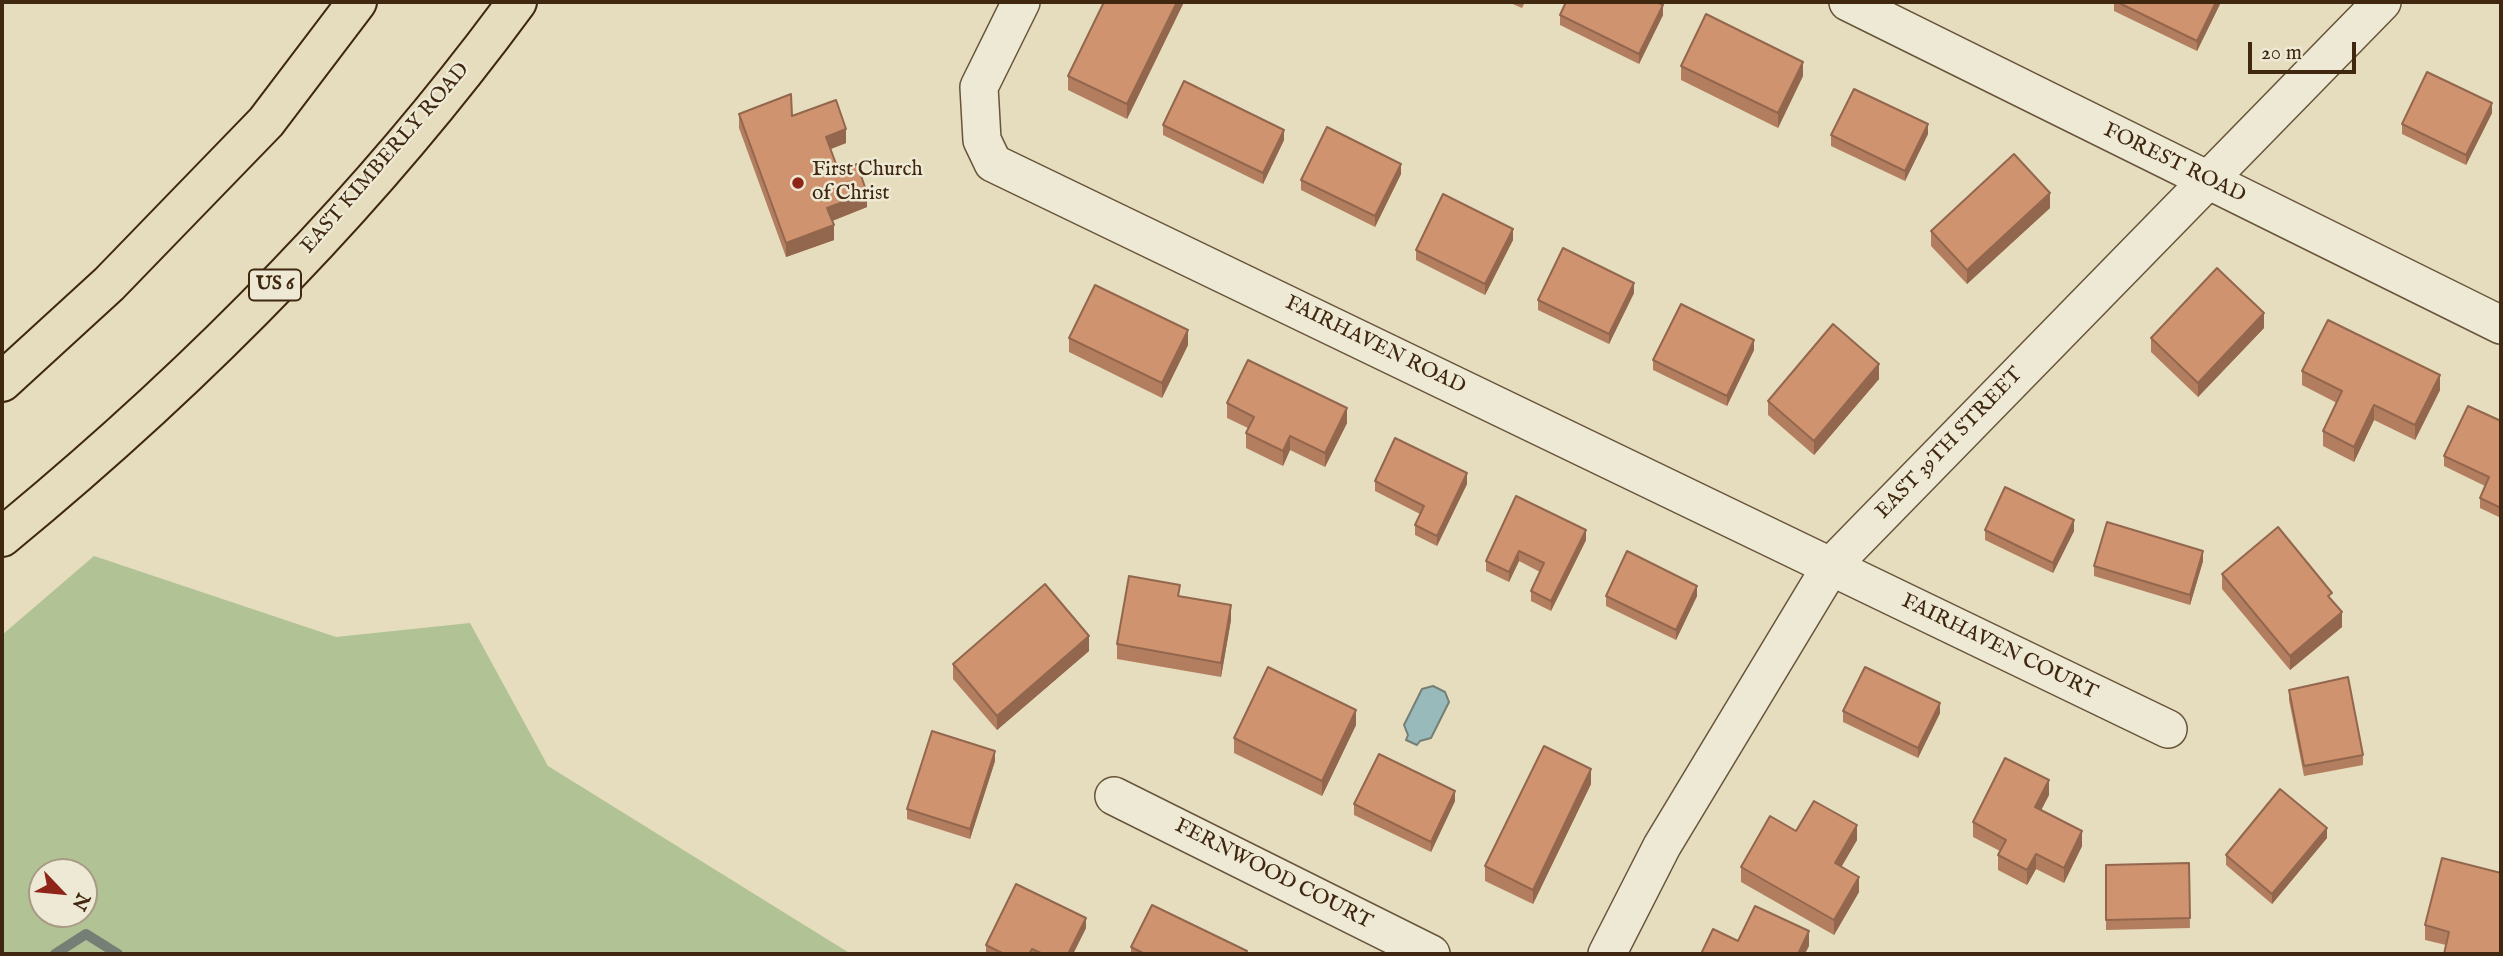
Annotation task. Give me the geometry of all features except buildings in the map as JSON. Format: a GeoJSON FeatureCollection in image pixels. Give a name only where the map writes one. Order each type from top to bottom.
{"type":"FeatureCollection","features":[{"type":"Feature","properties":{"kind":"main road"},"geometry":{"type":"LineString","coordinates":[[2,382],[109,285],[266,122],[357,2]]}},
{"type":"Feature","properties":{"kind":"main road","name":"EAST KIMBERLY ROAD"},"geometry":{"type":"LineString","coordinates":[[2,537],[50,498],[224,338],[364,191],[517,2]]}},
{"type":"Feature","properties":{"kind":"street","name":"FAIRHAVEN ROAD"},"geometry":{"type":"LineString","coordinates":[[1021,2],[982,82],[982,140],[993,163],[1831,566]]}},
{"type":"Feature","properties":{"kind":"street","name":"FOREST ROAD"},"geometry":{"type":"LineString","coordinates":[[1848,2],[2501,326]]}},
{"type":"Feature","properties":{"kind":"street","name":"EAST 39TH STREET"},"geometry":{"type":"LineString","coordinates":[[1607,954],[1662,846],[1831,566],[2382,2]]}},
{"type":"Feature","properties":{"kind":"street","name":"FAIRHAVEN COURT"},"geometry":{"type":"LineString","coordinates":[[1831,566],[2168,729]]}},
{"type":"Feature","properties":{"kind":"street","name":"FERNWOOD COURT"},"geometry":{"type":"LineString","coordinates":[[1114,796],[1431,954]]}},
{"type":"Feature","properties":{"kind":"green space"},"geometry":{"type":"Polygon","coordinates":[[[94,556],[336,637],[470,623],[548,766],[851,954],[2,954],[2,635],[94,556]]]}},
{"type":"Feature","properties":{"kind":"water"},"geometry":{"type":"Polygon","coordinates":[[[1433,686],[1445,692],[1449,702],[1431,738],[1420,741],[1417,745],[1406,740],[1408,735],[1404,725],[1422,689],[1433,686]]]}},
{"type":"Feature","properties":{"kind":"waterway"},"geometry":{"type":"LineString","coordinates":[[55,954],[86,934],[118,954]]}},
{"type":"Feature","properties":{"kind":"place","name":"First Church of Christ"},"geometry":{"type":"Point","coordinates":[798,183]}}]}
